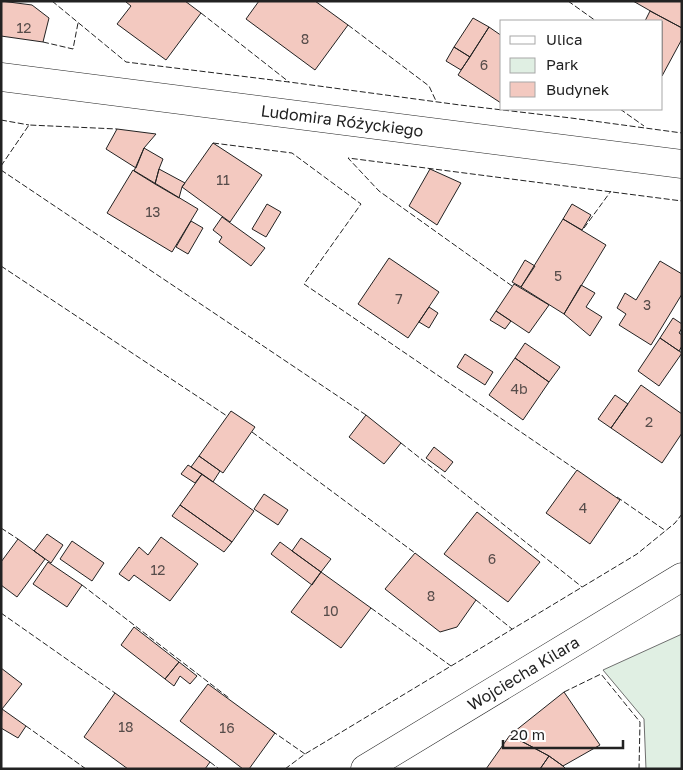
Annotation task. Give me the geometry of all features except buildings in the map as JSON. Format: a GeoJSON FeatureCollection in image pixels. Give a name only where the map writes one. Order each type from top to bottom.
{"type":"FeatureCollection","features":[{"type":"Feature","properties":{"kind":"street","name":"Ludomira Różyckiego"},"geometry":{"type":"LineString","coordinates":[[1,77],[682,164]]}},
{"type":"Feature","properties":{"kind":"street","name":"Wojciecha Kilara"},"geometry":{"type":"LineString","coordinates":[[365,769],[682,577]]}},
{"type":"Feature","properties":{"kind":"green space"},"geometry":{"type":"Polygon","coordinates":[[[682,634],[682,769],[646,769],[644,719],[603,670],[682,634]]]}},
{"type":"Feature","properties":{"kind":"fence"},"geometry":{"type":"LineString","coordinates":[[52,1],[126,62],[500,110]]}},
{"type":"Feature","properties":{"kind":"fence"},"geometry":{"type":"LineString","coordinates":[[568,1],[595,20]]}},
{"type":"Feature","properties":{"kind":"fence"},"geometry":{"type":"LineString","coordinates":[[201,13],[289,82]]}},
{"type":"Feature","properties":{"kind":"fence"},"geometry":{"type":"LineString","coordinates":[[43,42],[73,49],[78,23]]}},
{"type":"Feature","properties":{"kind":"fence"},"geometry":{"type":"LineString","coordinates":[[348,25],[429,86],[436,101]]}},
{"type":"Feature","properties":{"kind":"fence"},"geometry":{"type":"LineString","coordinates":[[503,110],[682,133]]}},
{"type":"Feature","properties":{"kind":"fence"},"geometry":{"type":"LineString","coordinates":[[621,110],[644,126]]}},
{"type":"Feature","properties":{"kind":"fence"},"geometry":{"type":"LineString","coordinates":[[1,120],[29,125]]}},
{"type":"Feature","properties":{"kind":"fence"},"geometry":{"type":"LineString","coordinates":[[1,166],[29,125],[117,129]]}},
{"type":"Feature","properties":{"kind":"fence"},"geometry":{"type":"LineString","coordinates":[[213,143],[292,153],[361,204],[304,284],[578,471]]}},
{"type":"Feature","properties":{"kind":"fence"},"geometry":{"type":"LineString","coordinates":[[512,286],[379,191],[348,158],[682,201]]}},
{"type":"Feature","properties":{"kind":"fence"},"geometry":{"type":"LineString","coordinates":[[1,170],[366,415]]}},
{"type":"Feature","properties":{"kind":"fence"},"geometry":{"type":"LineString","coordinates":[[584,228],[611,191]]}},
{"type":"Feature","properties":{"kind":"fence"},"geometry":{"type":"LineString","coordinates":[[1,266],[227,416]]}},
{"type":"Feature","properties":{"kind":"fence"},"geometry":{"type":"LineString","coordinates":[[252,432],[415,553]]}},
{"type":"Feature","properties":{"kind":"fence"},"geometry":{"type":"LineString","coordinates":[[401,443],[582,587]]}},
{"type":"Feature","properties":{"kind":"fence"},"geometry":{"type":"LineString","coordinates":[[617,497],[666,531]]}},
{"type":"Feature","properties":{"kind":"fence"},"geometry":{"type":"LineString","coordinates":[[285,769],[305,754],[637,554],[675,523],[682,514]]}},
{"type":"Feature","properties":{"kind":"fence"},"geometry":{"type":"LineString","coordinates":[[1,528],[18,539]]}},
{"type":"Feature","properties":{"kind":"fence"},"geometry":{"type":"LineString","coordinates":[[82,585],[229,698]]}},
{"type":"Feature","properties":{"kind":"fence"},"geometry":{"type":"LineString","coordinates":[[476,600],[512,629]]}},
{"type":"Feature","properties":{"kind":"fence"},"geometry":{"type":"LineString","coordinates":[[371,608],[451,666]]}},
{"type":"Feature","properties":{"kind":"fence"},"geometry":{"type":"LineString","coordinates":[[1,613],[115,693]]}},
{"type":"Feature","properties":{"kind":"fence"},"geometry":{"type":"LineString","coordinates":[[564,692],[601,674],[640,722],[639,769]]}},
{"type":"Feature","properties":{"kind":"fence"},"geometry":{"type":"LineString","coordinates":[[26,726],[86,769]]}},
{"type":"Feature","properties":{"kind":"fence"},"geometry":{"type":"LineString","coordinates":[[272,731],[305,754]]}},
{"type":"Feature","properties":{"kind":"fence"},"geometry":{"type":"LineString","coordinates":[[210,762],[219,769]]}}]}
